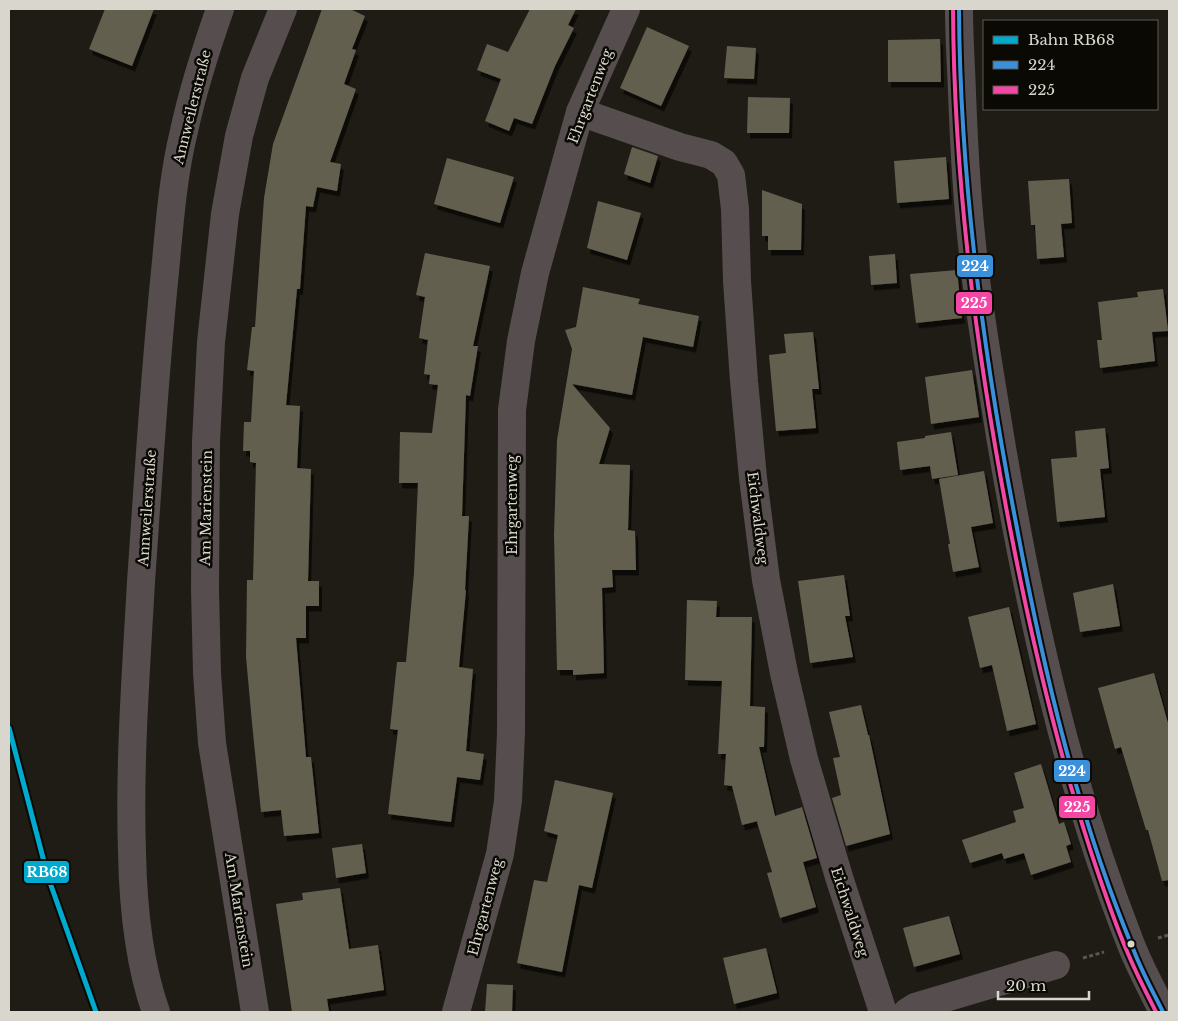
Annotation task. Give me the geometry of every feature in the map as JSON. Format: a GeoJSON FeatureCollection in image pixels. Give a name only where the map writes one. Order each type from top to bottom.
{"type":"FeatureCollection","features":[{"type":"Feature","properties":{"kind":"street","name":"Annweilerstraße"},"geometry":{"type":"LineString","coordinates":[[156,1012],[141,956],[133,897],[131,830],[131,750],[143,551],[159,326],[172,198],[183,133],[198,75],[220,9]]}},
{"type":"Feature","properties":{"kind":"street","name":"Am Marienstein"},"geometry":{"type":"LineString","coordinates":[[255,1012],[212,743],[207,673],[205,599],[206,442],[212,342],[225,214],[239,136],[255,78],[283,9]]}},
{"type":"Feature","properties":{"kind":"street","name":"Ehrgartenweg"},"geometry":{"type":"LineString","coordinates":[[456,1012],[500,854],[508,801],[511,732],[512,410],[520,350],[535,273],[580,112],[626,9]]}},
{"type":"Feature","properties":{"kind":"street"},"geometry":{"type":"LineString","coordinates":[[959,9],[964,148],[974,262],[990,377],[1031,602],[1056,712],[1095,846],[1131,945],[1163,1012]]}},
{"type":"Feature","properties":{"kind":"street","name":"Eichwaldweg"},"geometry":{"type":"LineString","coordinates":[[580,112],[711,155],[724,163],[731,174],[735,209],[737,281],[744,381],[753,478],[766,580],[784,673],[804,759],[839,877],[883,1012]]}},
{"type":"Feature","properties":{"kind":"street"},"geometry":{"type":"LineString","coordinates":[[907,1012],[915,1007],[1056,965]]}},
{"type":"Feature","properties":{"kind":"building"},"geometry":{"type":"Polygon","coordinates":[[[105,9],[154,9],[132,66],[89,49],[105,9]]]}},
{"type":"Feature","properties":{"kind":"building"},"geometry":{"type":"Polygon","coordinates":[[[322,9],[350,9],[365,16],[352,49],[356,50],[344,84],[356,89],[330,162],[341,164],[337,191],[317,187],[313,207],[306,206],[300,289],[297,289],[286,405],[300,406],[297,468],[311,469],[308,581],[319,581],[319,606],[306,606],[306,638],[296,638],[306,757],[311,757],[319,833],[284,836],[281,810],[261,812],[252,723],[246,657],[247,580],[253,580],[256,463],[250,462],[250,451],[243,451],[244,422],[251,422],[254,371],[247,370],[252,327],[255,327],[264,198],[273,144],[322,9]]]}},
{"type":"Feature","properties":{"kind":"building"},"geometry":{"type":"Polygon","coordinates":[[[530,9],[576,9],[568,25],[574,28],[555,66],[532,124],[514,118],[509,131],[485,121],[501,79],[477,70],[487,44],[508,52],[530,9]]]}},
{"type":"Feature","properties":{"kind":"building"},"geometry":{"type":"Polygon","coordinates":[[[647,27],[689,46],[661,106],[620,88],[647,27]]]}},
{"type":"Feature","properties":{"kind":"building"},"geometry":{"type":"Polygon","coordinates":[[[940,39],[941,82],[888,82],[888,40],[940,39]]]}},
{"type":"Feature","properties":{"kind":"building"},"geometry":{"type":"Polygon","coordinates":[[[727,46],[756,48],[754,79],[724,78],[727,46]]]}},
{"type":"Feature","properties":{"kind":"building"},"geometry":{"type":"Polygon","coordinates":[[[748,97],[790,98],[789,133],[747,133],[748,97]]]}},
{"type":"Feature","properties":{"kind":"building"},"geometry":{"type":"Polygon","coordinates":[[[632,147],[658,156],[650,183],[624,174],[632,147]]]}},
{"type":"Feature","properties":{"kind":"building"},"geometry":{"type":"Polygon","coordinates":[[[946,157],[949,199],[897,203],[894,161],[946,157]]]}},
{"type":"Feature","properties":{"kind":"building"},"geometry":{"type":"Polygon","coordinates":[[[447,158],[514,177],[500,223],[434,204],[447,158]]]}},
{"type":"Feature","properties":{"kind":"building"},"geometry":{"type":"Polygon","coordinates":[[[1069,179],[1072,223],[1061,224],[1064,257],[1037,259],[1035,225],[1031,225],[1028,181],[1069,179]]]}},
{"type":"Feature","properties":{"kind":"building"},"geometry":{"type":"Polygon","coordinates":[[[762,190],[802,204],[801,250],[768,250],[768,236],[762,236],[762,190]]]}},
{"type":"Feature","properties":{"kind":"building"},"geometry":{"type":"Polygon","coordinates":[[[598,201],[641,213],[627,260],[587,248],[598,201]]]}},
{"type":"Feature","properties":{"kind":"building"},"geometry":{"type":"Polygon","coordinates":[[[425,253],[490,266],[473,346],[478,346],[470,396],[466,395],[462,516],[469,516],[466,590],[459,667],[473,669],[466,751],[484,754],[480,780],[457,777],[451,822],[388,814],[398,730],[390,729],[397,662],[406,662],[414,573],[418,483],[399,483],[400,432],[432,433],[438,385],[429,384],[430,375],[424,374],[428,340],[419,338],[425,297],[416,295],[425,253]]]}},
{"type":"Feature","properties":{"kind":"building"},"geometry":{"type":"Polygon","coordinates":[[[895,254],[897,283],[871,285],[869,256],[895,254]]]}},
{"type":"Feature","properties":{"kind":"building"},"geometry":{"type":"Polygon","coordinates":[[[957,270],[962,318],[916,323],[910,274],[957,270]]]}},
{"type":"Feature","properties":{"kind":"building"},"geometry":{"type":"Polygon","coordinates":[[[583,287],[640,299],[638,304],[699,316],[693,347],[643,337],[632,395],[572,384],[610,428],[599,464],[630,465],[628,530],[635,531],[636,570],[612,570],[613,587],[602,588],[604,673],[573,675],[573,670],[557,670],[554,535],[557,440],[572,349],[565,330],[576,327],[583,287]]]}},
{"type":"Feature","properties":{"kind":"building"},"geometry":{"type":"Polygon","coordinates":[[[1163,289],[1168,331],[1152,332],[1155,361],[1100,368],[1097,340],[1102,340],[1098,302],[1138,297],[1137,292],[1163,289]]]}},
{"type":"Feature","properties":{"kind":"building"},"geometry":{"type":"Polygon","coordinates":[[[813,332],[819,389],[812,389],[816,428],[776,431],[769,355],[786,353],[784,334],[813,332]]]}},
{"type":"Feature","properties":{"kind":"building"},"geometry":{"type":"Polygon","coordinates":[[[972,370],[979,417],[931,424],[925,377],[972,370]]]}},
{"type":"Feature","properties":{"kind":"building"},"geometry":{"type":"Polygon","coordinates":[[[1105,428],[1109,468],[1100,469],[1105,517],[1057,522],[1051,459],[1077,457],[1075,431],[1105,428]]]}},
{"type":"Feature","properties":{"kind":"building"},"geometry":{"type":"Polygon","coordinates":[[[951,432],[958,475],[932,479],[930,466],[900,470],[897,442],[951,432]]]}},
{"type":"Feature","properties":{"kind":"building"},"geometry":{"type":"Polygon","coordinates":[[[984,471],[993,523],[971,527],[979,567],[953,572],[939,479],[984,471]]]}},
{"type":"Feature","properties":{"kind":"building"},"geometry":{"type":"Polygon","coordinates":[[[844,575],[850,616],[845,616],[853,657],[810,663],[798,581],[844,575]]]}},
{"type":"Feature","properties":{"kind":"building"},"geometry":{"type":"Polygon","coordinates":[[[1113,584],[1120,626],[1080,632],[1073,593],[1113,584]]]}},
{"type":"Feature","properties":{"kind":"building"},"geometry":{"type":"Polygon","coordinates":[[[687,600],[717,601],[716,617],[752,617],[750,706],[765,707],[764,747],[759,747],[775,816],[802,807],[817,858],[803,862],[816,907],[780,918],[767,873],[772,872],[758,821],[742,825],[732,786],[724,785],[726,754],[718,754],[722,681],[685,680],[687,600]]]}},
{"type":"Feature","properties":{"kind":"building"},"geometry":{"type":"Polygon","coordinates":[[[1009,607],[1036,724],[1007,731],[992,665],[980,668],[968,617],[1009,607]]]}},
{"type":"Feature","properties":{"kind":"building"},"geometry":{"type":"Polygon","coordinates":[[[1154,673],[1169,727],[1169,880],[1162,881],[1148,830],[1146,830],[1121,747],[1115,749],[1098,688],[1154,673]]]}},
{"type":"Feature","properties":{"kind":"building"},"geometry":{"type":"Polygon","coordinates":[[[861,705],[890,834],[846,846],[832,798],[841,795],[833,758],[840,757],[829,712],[861,705]]]}},
{"type":"Feature","properties":{"kind":"building"},"geometry":{"type":"Polygon","coordinates":[[[1041,764],[1059,824],[1064,822],[1071,844],[1066,846],[1071,862],[1031,875],[1024,853],[1004,859],[1002,853],[970,863],[962,840],[1016,822],[1013,811],[1024,808],[1014,773],[1041,764]]]}},
{"type":"Feature","properties":{"kind":"building"},"geometry":{"type":"Polygon","coordinates":[[[555,780],[613,793],[592,888],[579,885],[562,972],[517,963],[534,880],[547,882],[558,835],[544,831],[555,780]]]}},
{"type":"Feature","properties":{"kind":"building"},"geometry":{"type":"Polygon","coordinates":[[[362,844],[366,873],[336,878],[332,848],[362,844]]]}},
{"type":"Feature","properties":{"kind":"building"},"geometry":{"type":"Polygon","coordinates":[[[340,888],[349,949],[378,945],[384,990],[327,999],[329,1012],[292,1012],[276,904],[303,900],[302,893],[340,888]]]}},
{"type":"Feature","properties":{"kind":"building"},"geometry":{"type":"Polygon","coordinates":[[[949,916],[960,954],[914,967],[903,928],[949,916]]]}},
{"type":"Feature","properties":{"kind":"building"},"geometry":{"type":"Polygon","coordinates":[[[766,948],[777,993],[734,1004],[723,958],[766,948]]]}},
{"type":"Feature","properties":{"kind":"building"},"geometry":{"type":"Polygon","coordinates":[[[487,984],[513,985],[512,1012],[485,1012],[487,984]]]}},
{"type":"Feature","properties":{"kind":"rail line","name":"RB68"},"geometry":{"type":"LineString","coordinates":[[9,728],[48,877],[96,1012]]}},
{"type":"Feature","properties":{"kind":"transit line","name":"225"},"geometry":{"type":"LineString","coordinates":[[953,9],[958,140],[970,270],[987,399],[1018,569],[1045,690],[1078,810],[1118,930],[1156,1012]]}},
{"type":"Feature","properties":{"kind":"transit line","name":"224"},"geometry":{"type":"LineString","coordinates":[[959,9],[960,74],[964,138],[976,267],[993,395],[1026,577],[1050,686],[1095,847],[1137,959],[1163,1012]]}}]}
